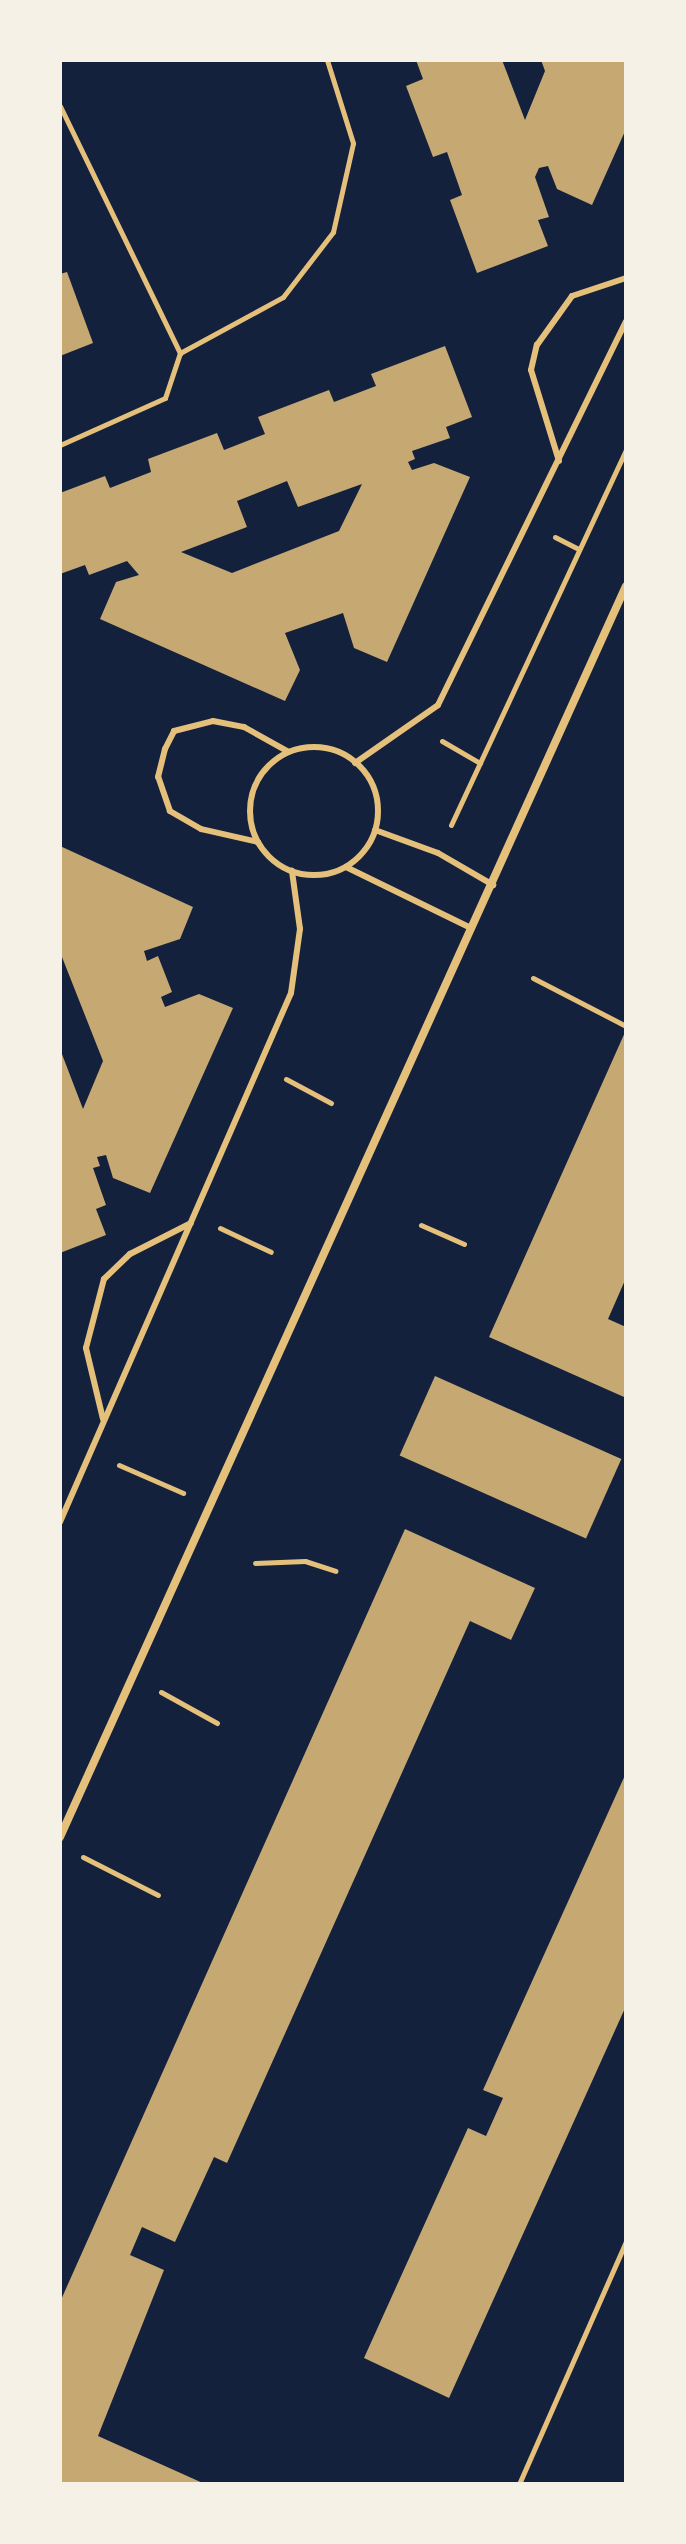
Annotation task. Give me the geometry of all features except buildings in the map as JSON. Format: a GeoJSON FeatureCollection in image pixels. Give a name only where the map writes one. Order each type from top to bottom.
{"type":"FeatureCollection","features":[{"type":"Feature","properties":{"kind":"street"},"geometry":{"type":"LineString","coordinates":[[60,1837],[626,586]]}},
{"type":"Feature","properties":{"kind":"lane"},"geometry":{"type":"LineString","coordinates":[[559,461],[531,370],[537,345],[572,296],[626,278]]}},
{"type":"Feature","properties":{"kind":"lane"},"geometry":{"type":"LineString","coordinates":[[355,763],[438,705],[626,322]]}},
{"type":"Feature","properties":{"kind":"lane"},"geometry":{"type":"LineString","coordinates":[[213,721],[244,727],[289,752],[324,747],[355,763],[371,781],[375,830],[346,867],[319,875],[292,871],[258,842],[201,829],[170,811],[158,777],[165,749],[174,731],[213,721]]}},
{"type":"Feature","properties":{"kind":"lane"},"geometry":{"type":"LineString","coordinates":[[258,842],[253,790],[289,752]]}},
{"type":"Feature","properties":{"kind":"lane"},"geometry":{"type":"LineString","coordinates":[[375,830],[438,853],[493,885]]}},
{"type":"Feature","properties":{"kind":"lane"},"geometry":{"type":"LineString","coordinates":[[346,867],[471,928]]}},
{"type":"Feature","properties":{"kind":"lane"},"geometry":{"type":"LineString","coordinates":[[60,1522],[260,1065],[298,970],[292,871]]}},
{"type":"Feature","properties":{"kind":"lane"},"geometry":{"type":"LineString","coordinates":[[103,1421],[86,1348],[104,1279],[130,1254],[191,1223]]}},
{"type":"Feature","properties":{"kind":"path"},"geometry":{"type":"LineString","coordinates":[[60,445],[165,398],[180,353],[283,297],[333,232],[353,143],[327,60]]}},
{"type":"Feature","properties":{"kind":"path"},"geometry":{"type":"LineString","coordinates":[[60,106],[180,353]]}},
{"type":"Feature","properties":{"kind":"path"},"geometry":{"type":"LineString","coordinates":[[438,853],[576,547],[626,450]]}},
{"type":"Feature","properties":{"kind":"path"},"geometry":{"type":"LineString","coordinates":[[436,737],[480,763]]}},
{"type":"Feature","properties":{"kind":"path"},"geometry":{"type":"LineString","coordinates":[[533,978],[626,1026]]}},
{"type":"Feature","properties":{"kind":"path"},"geometry":{"type":"LineString","coordinates":[[260,1065],[331,1103]]}},
{"type":"Feature","properties":{"kind":"path"},"geometry":{"type":"LineString","coordinates":[[194,1215],[271,1252]]}},
{"type":"Feature","properties":{"kind":"path"},"geometry":{"type":"LineString","coordinates":[[421,1225],[464,1244]]}},
{"type":"Feature","properties":{"kind":"path"},"geometry":{"type":"LineString","coordinates":[[90,1453],[209,1506]]}},
{"type":"Feature","properties":{"kind":"path"},"geometry":{"type":"LineString","coordinates":[[255,1563],[305,1561],[335,1571]]}},
{"type":"Feature","properties":{"kind":"path"},"geometry":{"type":"LineString","coordinates":[[132,1677],[217,1723]]}},
{"type":"Feature","properties":{"kind":"path"},"geometry":{"type":"LineString","coordinates":[[74,1853],[158,1895]]}},
{"type":"Feature","properties":{"kind":"path"},"geometry":{"type":"LineString","coordinates":[[519,2484],[626,2241]]}}]}
